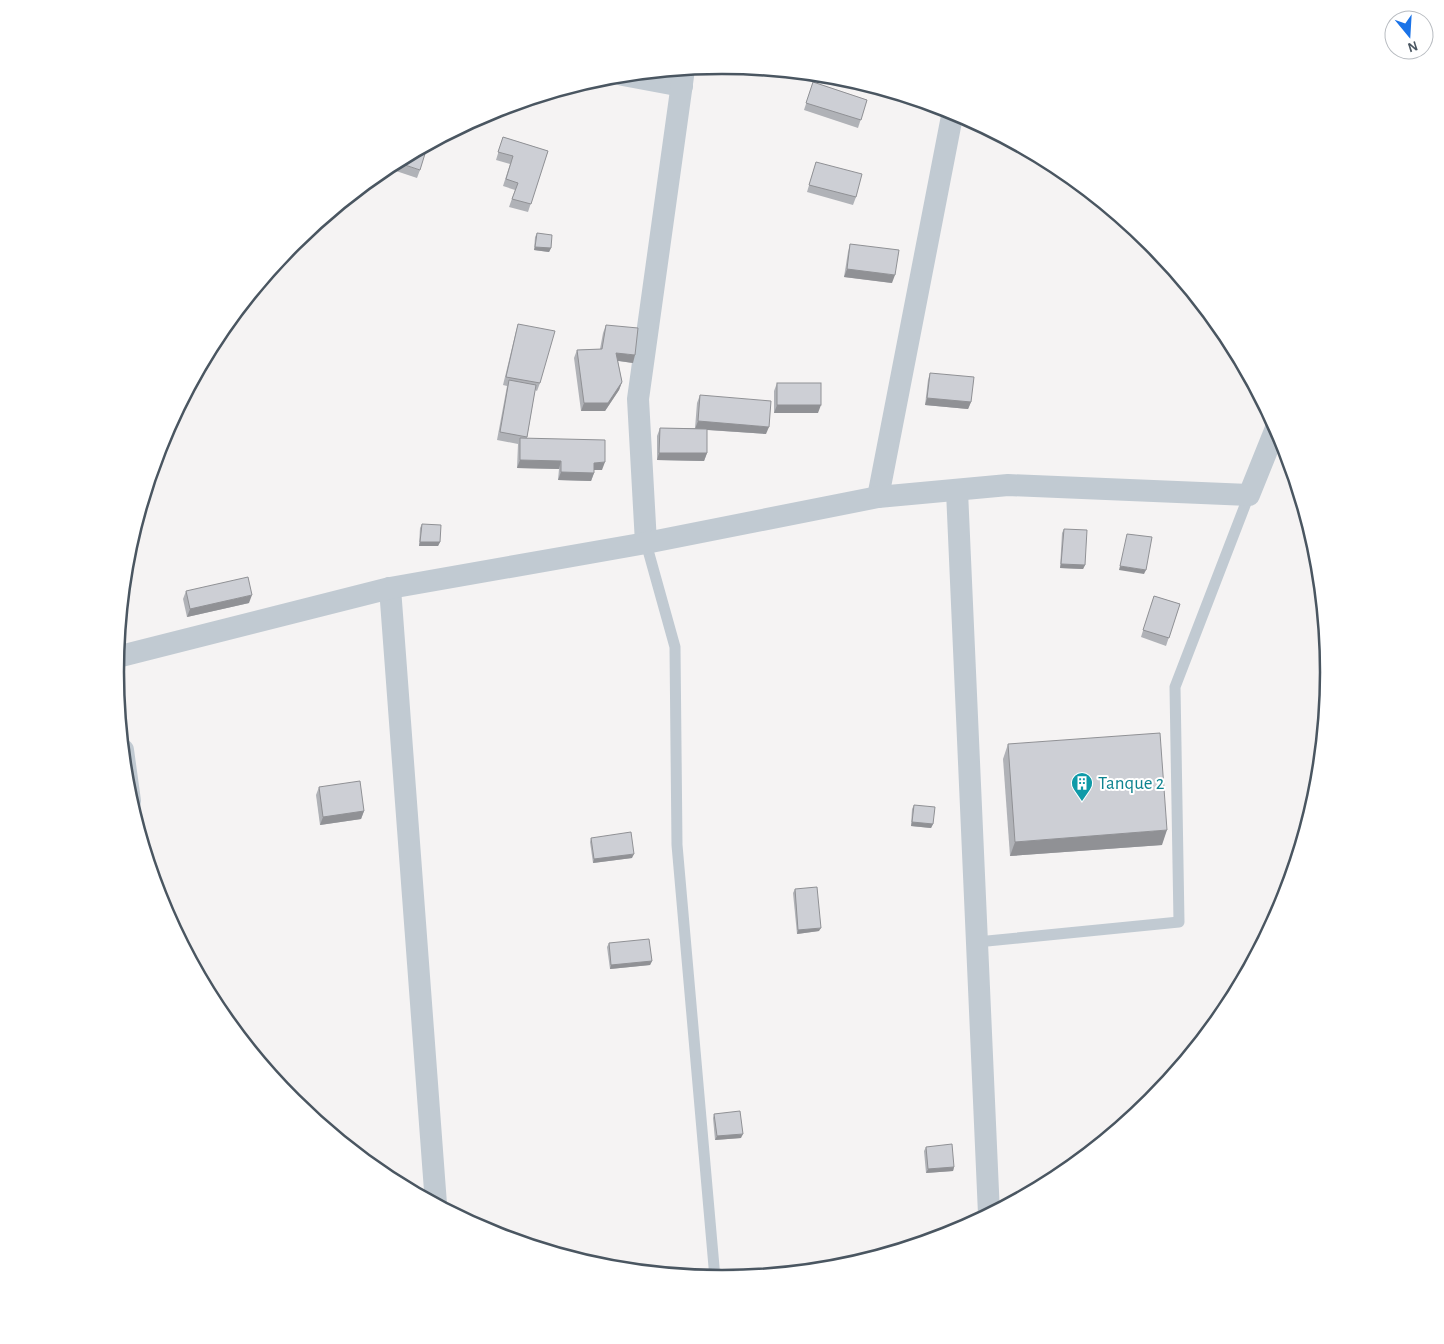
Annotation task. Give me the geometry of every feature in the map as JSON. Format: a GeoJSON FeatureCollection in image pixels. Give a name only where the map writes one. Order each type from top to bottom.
{"type":"FeatureCollection","features":[{"type":"Feature","properties":{"kind":"street"},"geometry":{"type":"LineString","coordinates":[[646,543],[638,399],[683,77],[668,77]]}},
{"type":"Feature","properties":{"kind":"street"},"geometry":{"type":"LineString","coordinates":[[878,497],[951,119]]}},
{"type":"Feature","properties":{"kind":"street"},"geometry":{"type":"LineString","coordinates":[[124,654],[390,588],[646,543],[878,497],[1008,485],[1249,495],[1272,437]]}},
{"type":"Feature","properties":{"kind":"street"},"geometry":{"type":"LineString","coordinates":[[957,491],[989,1208]]}},
{"type":"Feature","properties":{"kind":"street"},"geometry":{"type":"LineString","coordinates":[[390,588],[435,1197]]}},
{"type":"Feature","properties":{"kind":"lane"},"geometry":{"type":"LineString","coordinates":[[977,942],[1179,922],[1175,687],[1249,495]]}},
{"type":"Feature","properties":{"kind":"lane"},"geometry":{"type":"LineString","coordinates":[[646,543],[675,647],[677,845],[714,1270]]}},
{"type":"Feature","properties":{"kind":"building"},"geometry":{"type":"Polygon","coordinates":[[[813,82],[867,100],[861,120],[806,103],[813,82]]]}},
{"type":"Feature","properties":{"kind":"building"},"geometry":{"type":"Polygon","coordinates":[[[503,137],[548,151],[531,204],[512,199],[518,183],[506,179],[513,156],[498,152],[503,137]]]}},
{"type":"Feature","properties":{"kind":"building"},"geometry":{"type":"Polygon","coordinates":[[[425,153],[420,170],[405,165],[425,153]]]}},
{"type":"Feature","properties":{"kind":"building"},"geometry":{"type":"Polygon","coordinates":[[[816,162],[862,174],[856,197],[809,185],[816,162]]]}},
{"type":"Feature","properties":{"kind":"building"},"geometry":{"type":"Polygon","coordinates":[[[537,233],[552,235],[551,248],[535,247],[537,233]]]}},
{"type":"Feature","properties":{"kind":"building"},"geometry":{"type":"Polygon","coordinates":[[[850,244],[899,250],[895,275],[847,269],[850,244]]]}},
{"type":"Feature","properties":{"kind":"building"},"geometry":{"type":"Polygon","coordinates":[[[518,324],[555,331],[540,383],[506,377],[518,324]]]}},
{"type":"Feature","properties":{"kind":"building"},"geometry":{"type":"Polygon","coordinates":[[[606,325],[638,328],[635,355],[616,353],[622,382],[608,403],[584,403],[577,350],[602,349],[606,325]]]}},
{"type":"Feature","properties":{"kind":"building"},"geometry":{"type":"Polygon","coordinates":[[[930,373],[974,377],[971,402],[927,398],[930,373]]]}},
{"type":"Feature","properties":{"kind":"building"},"geometry":{"type":"Polygon","coordinates":[[[509,380],[536,385],[527,437],[500,432],[509,380]]]}},
{"type":"Feature","properties":{"kind":"building"},"geometry":{"type":"Polygon","coordinates":[[[777,383],[821,383],[821,405],[777,405],[777,383]]]}},
{"type":"Feature","properties":{"kind":"building"},"geometry":{"type":"Polygon","coordinates":[[[700,395],[771,401],[769,427],[698,421],[700,395]]]}},
{"type":"Feature","properties":{"kind":"building"},"geometry":{"type":"Polygon","coordinates":[[[660,428],[707,429],[707,453],[659,453],[660,428]]]}},
{"type":"Feature","properties":{"kind":"building"},"geometry":{"type":"Polygon","coordinates":[[[520,438],[605,440],[605,462],[594,463],[594,473],[561,472],[561,461],[520,460],[520,438]]]}},
{"type":"Feature","properties":{"kind":"building"},"geometry":{"type":"Polygon","coordinates":[[[422,524],[441,525],[440,542],[420,542],[422,524]]]}},
{"type":"Feature","properties":{"kind":"building"},"geometry":{"type":"Polygon","coordinates":[[[1064,529],[1087,530],[1085,565],[1061,564],[1064,529]]]}},
{"type":"Feature","properties":{"kind":"building"},"geometry":{"type":"Polygon","coordinates":[[[1127,534],[1152,537],[1146,570],[1120,566],[1127,534]]]}},
{"type":"Feature","properties":{"kind":"building"},"geometry":{"type":"Polygon","coordinates":[[[248,577],[252,595],[190,609],[186,591],[248,577]]]}},
{"type":"Feature","properties":{"kind":"building"},"geometry":{"type":"Polygon","coordinates":[[[1154,596],[1180,604],[1169,638],[1143,630],[1154,596]]]}},
{"type":"Feature","properties":{"kind":"building","name":"Tanque 2"},"geometry":{"type":"Polygon","coordinates":[[[1160,733],[1167,830],[1015,842],[1008,744],[1160,733]]]}},
{"type":"Feature","properties":{"kind":"building"},"geometry":{"type":"Polygon","coordinates":[[[360,781],[364,811],[323,817],[319,787],[360,781]]]}},
{"type":"Feature","properties":{"kind":"building"},"geometry":{"type":"Polygon","coordinates":[[[914,805],[935,807],[933,824],[912,822],[914,805]]]}},
{"type":"Feature","properties":{"kind":"building"},"geometry":{"type":"Polygon","coordinates":[[[631,832],[634,854],[594,859],[591,838],[631,832]]]}},
{"type":"Feature","properties":{"kind":"building"},"geometry":{"type":"Polygon","coordinates":[[[817,887],[821,928],[798,930],[795,889],[817,887]]]}},
{"type":"Feature","properties":{"kind":"building"},"geometry":{"type":"Polygon","coordinates":[[[649,939],[652,961],[611,965],[609,943],[649,939]]]}},
{"type":"Feature","properties":{"kind":"building"},"geometry":{"type":"Polygon","coordinates":[[[740,1111],[743,1134],[717,1136],[714,1114],[740,1111]]]}},
{"type":"Feature","properties":{"kind":"building"},"geometry":{"type":"Polygon","coordinates":[[[952,1144],[954,1167],[928,1169],[926,1147],[952,1144]]]}},
{"type":"Feature","properties":{"kind":"place","name":"Tanque 2"},"geometry":{"type":"Point","coordinates":[1082,802]}}]}
